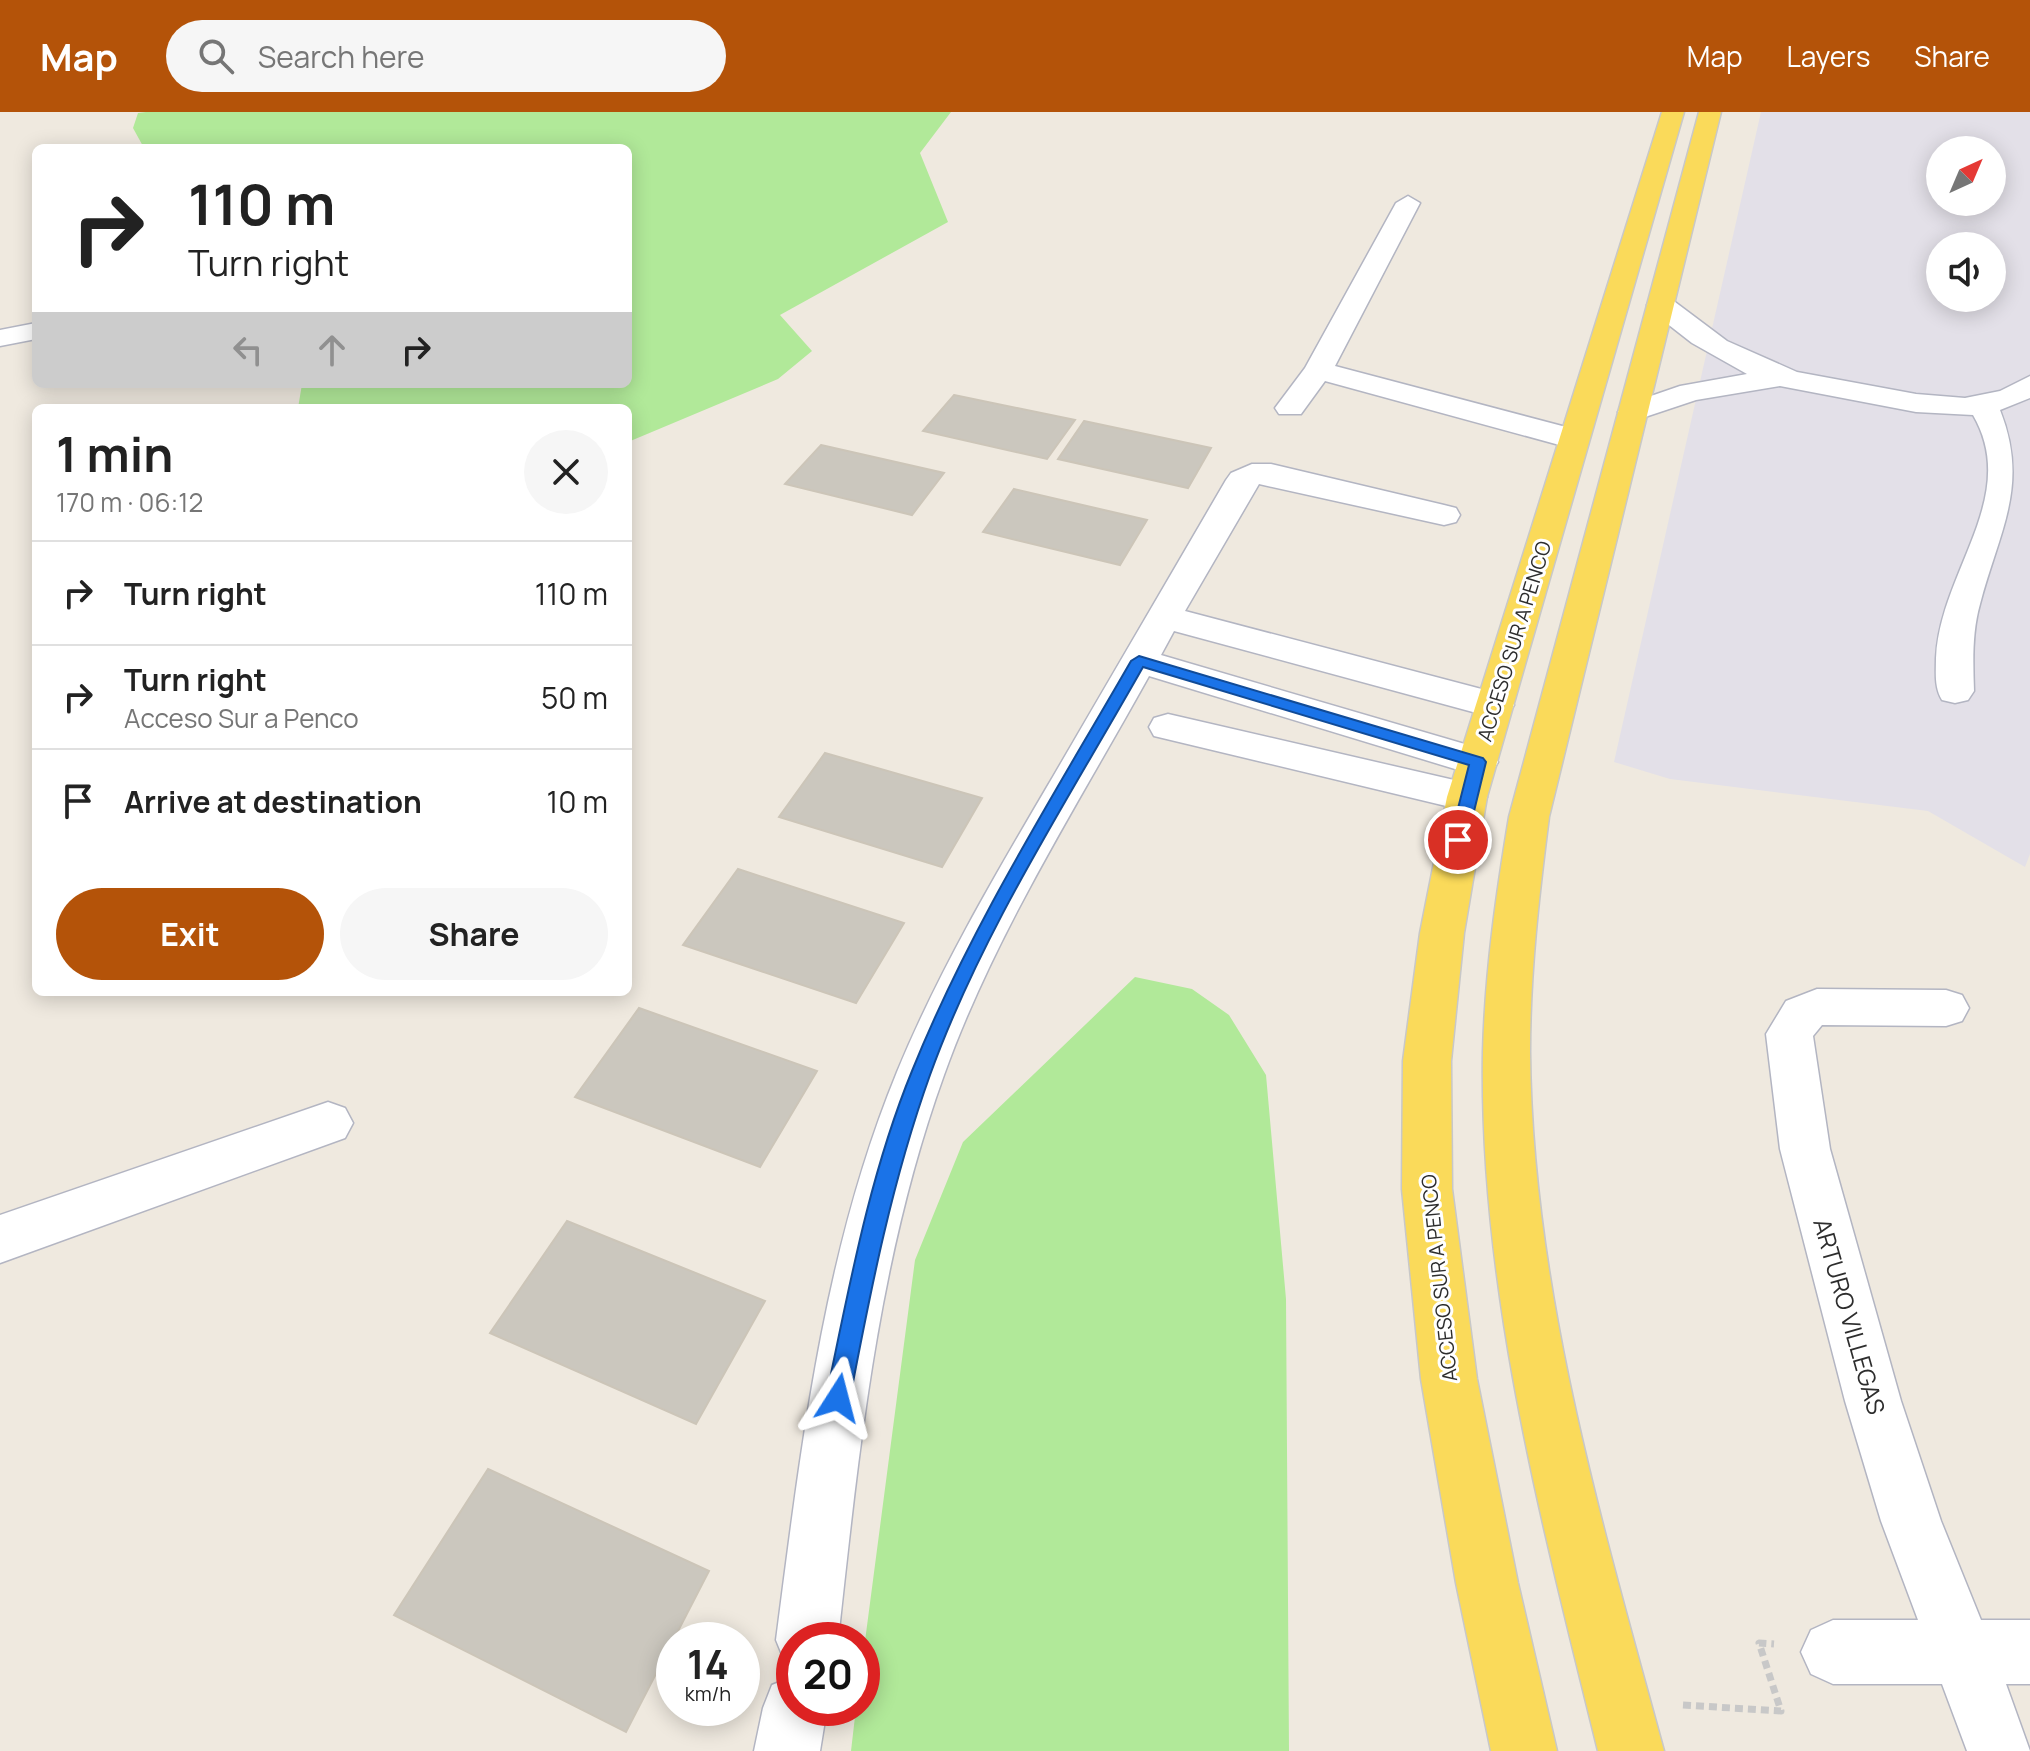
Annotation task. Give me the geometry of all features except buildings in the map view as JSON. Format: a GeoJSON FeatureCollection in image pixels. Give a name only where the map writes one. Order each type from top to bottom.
{"type":"FeatureCollection","features":[{"type":"Feature","properties":{"kind":"main road","name":"ACCESO SUR A PENCO"},"geometry":{"type":"LineString","coordinates":[[1524,1751],[1487,1583],[1449,1379],[1427,1189],[1425,1109],[1430,1031],[1442,933],[1472,780],[1673,112]]}},
{"type":"Feature","properties":{"kind":"main road"},"geometry":{"type":"LineString","coordinates":[[1631,1751],[1551,1434],[1524,1288],[1511,1162],[1506,1055],[1508,960],[1516,885],[1529,817],[1710,112]]}},
{"type":"Feature","properties":{"kind":"street"},"geometry":{"type":"LineString","coordinates":[[1290,408],[1318,370],[1408,203]]}},
{"type":"Feature","properties":{"kind":"street"},"geometry":{"type":"LineString","coordinates":[[1661,305],[1708,341],[1781,377],[1914,402],[1982,405],[2015,395],[2030,385]]}},
{"type":"Feature","properties":{"kind":"street"},"geometry":{"type":"LineString","coordinates":[[0,338],[32,332]]}},
{"type":"Feature","properties":{"kind":"street"},"geometry":{"type":"LineString","coordinates":[[1318,370],[1574,439]]}},
{"type":"Feature","properties":{"kind":"street"},"geometry":{"type":"LineString","coordinates":[[1633,412],[1690,392],[1781,377]]}},
{"type":"Feature","properties":{"kind":"street"},"geometry":{"type":"LineString","coordinates":[[1955,691],[1954,648],[1960,609],[1977,568],[2013,503],[2025,463],[2015,434],[1982,405]]}},
{"type":"Feature","properties":{"kind":"street"},"geometry":{"type":"LineString","coordinates":[[809,1622],[829,1455],[847,1342],[869,1242],[893,1152],[945,1014],[983,935],[1242,480],[1252,474],[1271,474],[1444,515]]}},
{"type":"Feature","properties":{"kind":"street"},"geometry":{"type":"LineString","coordinates":[[1164,617],[1495,705]]}},
{"type":"Feature","properties":{"kind":"street"},"geometry":{"type":"LineString","coordinates":[[1139,661],[1343,722],[1472,780]]}},
{"type":"Feature","properties":{"kind":"street"},"geometry":{"type":"LineString","coordinates":[[1343,722],[1366,671]]}},
{"type":"Feature","properties":{"kind":"street"},"geometry":{"type":"LineString","coordinates":[[1168,727],[1472,780]]}},
{"type":"Feature","properties":{"kind":"street","name":"ARTURO VILLEGAS"},"geometry":{"type":"LineString","coordinates":[[1946,1008],[1817,1007],[1794,1022],[1789,1046],[1805,1149],[1864,1372],[1911,1521],[1959,1652],[2000,1751]]}},
{"type":"Feature","properties":{"kind":"street"},"geometry":{"type":"LineString","coordinates":[[0,1239],[328,1123]]}},
{"type":"Feature","properties":{"kind":"street"},"geometry":{"type":"LineString","coordinates":[[1833,1652],[2030,1652]]}},
{"type":"Feature","properties":{"kind":"street"},"geometry":{"type":"LineString","coordinates":[[787,1751],[792,1726]]}},
{"type":"Feature","properties":{"kind":"path"},"geometry":{"type":"LineString","coordinates":[[1618,1701],[1781,1711],[1759,1643],[1833,1652]]}},
{"type":"Feature","properties":{"kind":"shaded area"},"geometry":{"type":"Polygon","coordinates":[[[1761,112],[2030,112],[2030,854],[2025,867],[1928,811],[1670,779],[1614,762],[1761,112]]]}},
{"type":"Feature","properties":{"kind":"green space"},"geometry":{"type":"Polygon","coordinates":[[[951,112],[920,153],[948,222],[780,315],[812,351],[778,379],[632,440],[632,404],[299,404],[301,388],[632,388],[632,144],[142,144],[133,128],[138,113],[951,112]]]}},
{"type":"Feature","properties":{"kind":"green space"},"geometry":{"type":"Polygon","coordinates":[[[1135,977],[1192,989],[1229,1015],[1266,1075],[1286,1299],[1289,1751],[851,1751],[854,1726],[880,1726],[880,1622],[868,1622],[915,1260],[963,1142],[1135,977]]]}},
{"type":"Feature","properties":{"kind":"route"},"geometry":{"type":"LineString","coordinates":[[838,1398],[869,1242],[893,1152],[921,1072],[983,935],[1139,661],[1478,762],[1458,840]]}}]}
